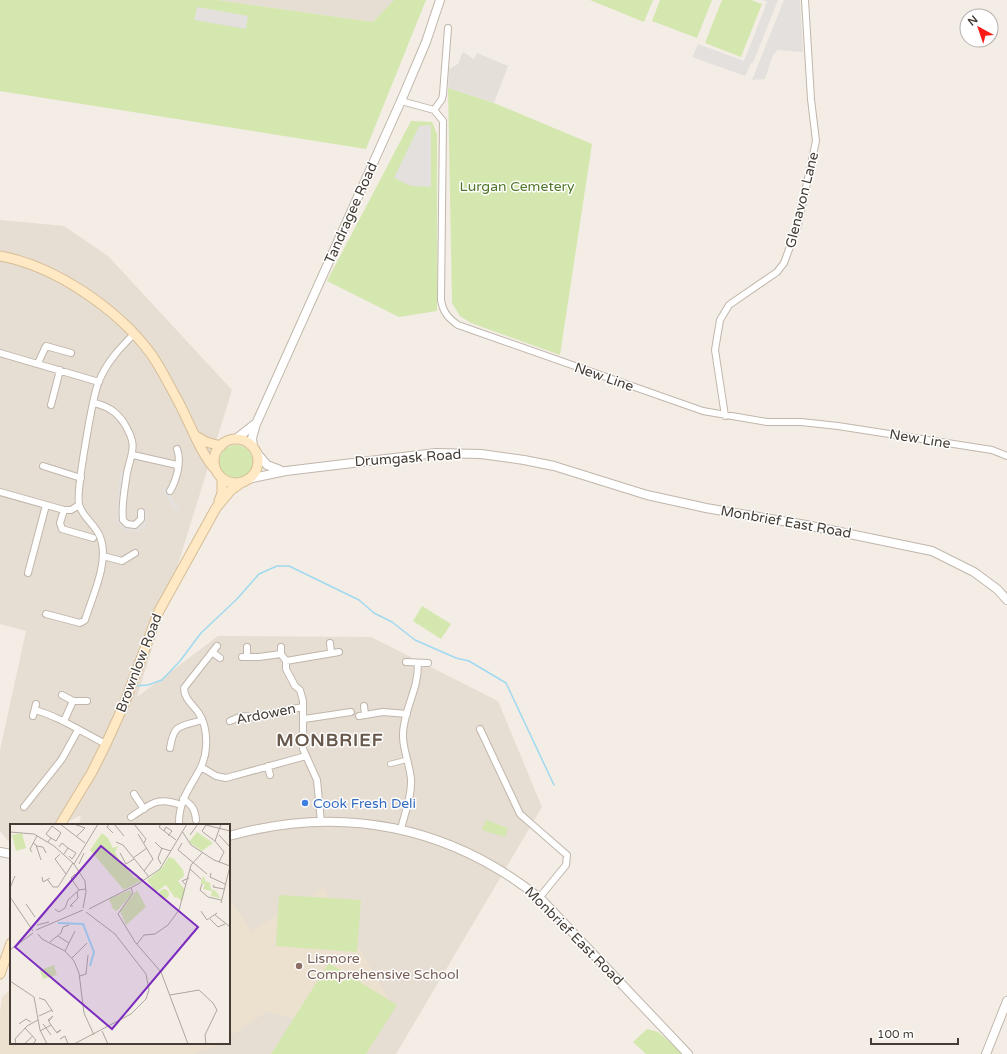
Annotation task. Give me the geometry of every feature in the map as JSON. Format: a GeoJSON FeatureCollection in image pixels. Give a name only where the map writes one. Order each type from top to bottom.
{"type":"FeatureCollection","features":[{"type":"Feature","properties":{"kind":"main road"},"geometry":{"type":"LineString","coordinates":[[0,256],[33,265],[61,278],[86,293],[109,311],[150,352],[160,367],[196,436],[205,458],[222,478],[233,482],[246,480],[255,471],[257,465],[254,449],[248,442],[236,439],[231,440],[221,446],[215,455],[216,470]]}},
{"type":"Feature","properties":{"kind":"main road"},"geometry":{"type":"LineString","coordinates":[[196,436],[206,442],[221,446]]}},
{"type":"Feature","properties":{"kind":"main road","name":"Brownlow Road"},"geometry":{"type":"LineString","coordinates":[[62,823],[92,772],[106,744],[131,688],[159,611],[216,508],[222,493],[222,478]]}},
{"type":"Feature","properties":{"kind":"main road","name":"Brownlow Road"},"geometry":{"type":"LineString","coordinates":[[216,508],[231,490],[246,480]]}},
{"type":"Feature","properties":{"kind":"main road"},"geometry":{"type":"LineString","coordinates":[[0,974],[10,946]]}},
{"type":"Feature","properties":{"kind":"street","name":"Tandragee Road"},"geometry":{"type":"LineString","coordinates":[[254,449],[252,438],[256,424],[401,101],[426,42],[440,0]]}},
{"type":"Feature","properties":{"kind":"street","name":"Glenavon Lane"},"geometry":{"type":"LineString","coordinates":[[725,416],[715,350],[720,320],[729,305],[776,272],[784,264],[798,226],[816,141],[810,99],[805,0]]}},
{"type":"Feature","properties":{"kind":"street"},"geometry":{"type":"LineString","coordinates":[[401,101],[434,110],[442,99],[448,28]]}},
{"type":"Feature","properties":{"kind":"street","name":"New Line"},"geometry":{"type":"LineString","coordinates":[[434,110],[442,121],[441,300],[443,310],[448,318],[458,325],[703,411],[725,416],[767,422],[800,422],[838,426],[992,450],[1007,456]]}},
{"type":"Feature","properties":{"kind":"street"},"geometry":{"type":"LineString","coordinates":[[46,614],[80,623],[85,620],[103,556],[100,537],[79,505],[81,478],[99,382],[114,354],[133,335]]}},
{"type":"Feature","properties":{"kind":"street"},"geometry":{"type":"LineString","coordinates":[[38,364],[46,346],[71,353]]}},
{"type":"Feature","properties":{"kind":"street"},"geometry":{"type":"LineString","coordinates":[[0,360],[1,353],[99,382]]}},
{"type":"Feature","properties":{"kind":"street"},"geometry":{"type":"LineString","coordinates":[[51,405],[60,370]]}},
{"type":"Feature","properties":{"kind":"street"},"geometry":{"type":"LineString","coordinates":[[94,403],[112,410],[130,433],[133,444],[133,455],[128,472],[123,520],[132,526],[138,524],[141,519],[141,512]]}},
{"type":"Feature","properties":{"kind":"street","name":"Tandragee Road"},"geometry":{"type":"LineString","coordinates":[[236,439],[256,424]]}},
{"type":"Feature","properties":{"kind":"street"},"geometry":{"type":"LineString","coordinates":[[170,492],[175,483],[178,464],[177,449]]}},
{"type":"Feature","properties":{"kind":"street"},"geometry":{"type":"LineString","coordinates":[[254,449],[267,465],[286,471]]}},
{"type":"Feature","properties":{"kind":"street","name":"Drumgask Road"},"geometry":{"type":"LineString","coordinates":[[246,480],[286,471],[436,453],[481,454],[542,462],[554,466]]}},
{"type":"Feature","properties":{"kind":"street"},"geometry":{"type":"LineString","coordinates":[[133,455],[178,464]]}},
{"type":"Feature","properties":{"kind":"street"},"geometry":{"type":"LineString","coordinates":[[43,466],[81,478]]}},
{"type":"Feature","properties":{"kind":"street","name":"Monbrief East Road"},"geometry":{"type":"LineString","coordinates":[[554,466],[648,495],[706,508],[806,525],[932,551],[974,572],[996,589],[1007,600]]}},
{"type":"Feature","properties":{"kind":"street"},"geometry":{"type":"LineString","coordinates":[[0,492],[64,510],[70,510],[79,505]]}},
{"type":"Feature","properties":{"kind":"street"},"geometry":{"type":"LineString","coordinates":[[28,573],[46,506]]}},
{"type":"Feature","properties":{"kind":"street"},"geometry":{"type":"LineString","coordinates":[[64,510],[60,523],[62,529],[93,538]]}},
{"type":"Feature","properties":{"kind":"street"},"geometry":{"type":"LineString","coordinates":[[103,556],[122,561],[135,553]]}},
{"type":"Feature","properties":{"kind":"street"},"geometry":{"type":"LineString","coordinates":[[330,643],[331,653]]}},
{"type":"Feature","properties":{"kind":"street"},"geometry":{"type":"LineString","coordinates":[[179,824],[182,802],[201,767],[206,750],[206,735],[202,720],[185,694],[184,688],[217,646]]}},
{"type":"Feature","properties":{"kind":"street","name":"Ardowen"},"geometry":{"type":"LineString","coordinates":[[247,647],[244,657],[259,657],[281,650],[286,661],[290,677],[300,690],[304,707],[302,741],[306,756],[317,780],[321,822]]}},
{"type":"Feature","properties":{"kind":"street"},"geometry":{"type":"LineString","coordinates":[[212,652],[220,658]]}},
{"type":"Feature","properties":{"kind":"street"},"geometry":{"type":"LineString","coordinates":[[286,661],[339,652]]}},
{"type":"Feature","properties":{"kind":"street"},"geometry":{"type":"LineString","coordinates":[[406,662],[428,663]]}},
{"type":"Feature","properties":{"kind":"street"},"geometry":{"type":"LineString","coordinates":[[401,829],[411,790],[411,776],[406,760],[403,739],[404,725],[416,687],[418,663]]}},
{"type":"Feature","properties":{"kind":"street"},"geometry":{"type":"LineString","coordinates":[[62,695],[73,701],[87,701]]}},
{"type":"Feature","properties":{"kind":"street"},"geometry":{"type":"LineString","coordinates":[[64,721],[73,701]]}},
{"type":"Feature","properties":{"kind":"street"},"geometry":{"type":"LineString","coordinates":[[364,706],[362,715],[383,712],[407,714]]}},
{"type":"Feature","properties":{"kind":"street","name":"Ardowen"},"geometry":{"type":"LineString","coordinates":[[230,721],[242,716],[253,718],[304,707]]}},
{"type":"Feature","properties":{"kind":"street"},"geometry":{"type":"LineString","coordinates":[[35,710],[64,721],[106,744]]}},
{"type":"Feature","properties":{"kind":"street","name":"Ardowen"},"geometry":{"type":"LineString","coordinates":[[304,719],[351,712]]}},
{"type":"Feature","properties":{"kind":"street"},"geometry":{"type":"LineString","coordinates":[[170,748],[172,735],[176,728],[202,720]]}},
{"type":"Feature","properties":{"kind":"street"},"geometry":{"type":"LineString","coordinates":[[480,729],[520,814],[567,855],[566,864],[539,898]]}},
{"type":"Feature","properties":{"kind":"street"},"geometry":{"type":"LineString","coordinates":[[24,807],[62,759],[78,730]]}},
{"type":"Feature","properties":{"kind":"street"},"geometry":{"type":"LineString","coordinates":[[201,767],[216,776],[226,778],[306,756]]}},
{"type":"Feature","properties":{"kind":"street"},"geometry":{"type":"LineString","coordinates":[[390,764],[406,760]]}},
{"type":"Feature","properties":{"kind":"street"},"geometry":{"type":"LineString","coordinates":[[268,766],[270,775]]}},
{"type":"Feature","properties":{"kind":"street"},"geometry":{"type":"LineString","coordinates":[[134,794],[144,809]]}},
{"type":"Feature","properties":{"kind":"street"},"geometry":{"type":"LineString","coordinates":[[131,817],[158,801],[170,801],[191,804],[195,811],[196,820]]}},
{"type":"Feature","properties":{"kind":"street","name":"Monbrief East Road"},"geometry":{"type":"LineString","coordinates":[[230,836],[278,825],[321,822],[354,822],[401,829],[431,838],[500,868],[522,883],[539,898],[603,963],[688,1054]]}},
{"type":"Feature","properties":{"kind":"street"},"geometry":{"type":"LineString","coordinates":[[0,852],[10,854]]}},
{"type":"Feature","properties":{"kind":"street"},"geometry":{"type":"LineString","coordinates":[[986,1054],[1007,1001]]}},
{"type":"Feature","properties":{"kind":"shaded area"},"geometry":{"type":"Polygon","coordinates":[[[217,0],[394,0],[373,22],[217,0]]]}},
{"type":"Feature","properties":{"kind":"shaded area"},"geometry":{"type":"Polygon","coordinates":[[[763,0],[778,0],[753,63],[751,63],[745,76],[692,57],[698,44],[744,61],[767,2],[763,0]]]}},
{"type":"Feature","properties":{"kind":"shaded area"},"geometry":{"type":"Polygon","coordinates":[[[784,0],[800,0],[803,52],[778,50],[773,55],[765,79],[752,80],[784,0]]]}},
{"type":"Feature","properties":{"kind":"shaded area"},"geometry":{"type":"Polygon","coordinates":[[[197,7],[248,16],[246,29],[194,20],[197,7]]]}},
{"type":"Feature","properties":{"kind":"shaded area"},"geometry":{"type":"Polygon","coordinates":[[[463,52],[474,59],[477,53],[508,66],[494,103],[448,88],[449,69],[458,64],[463,52]]]}},
{"type":"Feature","properties":{"kind":"shaded area"},"geometry":{"type":"Polygon","coordinates":[[[431,125],[431,187],[411,186],[394,178],[419,126],[431,125]]]}},
{"type":"Feature","properties":{"kind":"shaded area"},"geometry":{"type":"Polygon","coordinates":[[[0,220],[64,226],[108,256],[232,390],[137,697],[218,636],[371,637],[498,701],[542,807],[396,1054],[21,1054],[24,1044],[230,1044],[230,824],[79,824],[81,815],[63,824],[10,824],[10,843],[0,831],[0,750],[26,631],[0,624],[0,220]]]}},
{"type":"Feature","properties":{"kind":"shaded area"},"geometry":{"type":"Polygon","coordinates":[[[120,471],[127,472],[123,520],[135,525],[141,512],[145,508],[148,512],[145,527],[135,532],[125,531],[116,521],[120,471]]]}},
{"type":"Feature","properties":{"kind":"shaded area"},"geometry":{"type":"Polygon","coordinates":[[[165,487],[179,509],[176,512],[162,490],[165,487]]]}},
{"type":"Feature","properties":{"kind":"shaded area","name":"Lismore Comprehensive School"},"geometry":{"type":"Polygon","coordinates":[[[324,888],[389,999],[313,1046],[294,1018],[266,1012],[230,1036],[230,899],[251,931],[324,888]]]}},
{"type":"Feature","properties":{"kind":"shaded area"},"geometry":{"type":"Polygon","coordinates":[[[10,990],[10,1044],[218,1044],[193,1054],[0,1054],[0,1013],[2,997],[10,990]]]}},
{"type":"Feature","properties":{"kind":"green space"},"geometry":{"type":"Polygon","coordinates":[[[0,0],[217,0],[373,22],[394,0],[426,0],[366,149],[0,91],[0,0]]]}},
{"type":"Feature","properties":{"kind":"green space"},"geometry":{"type":"Polygon","coordinates":[[[590,0],[653,0],[644,22],[590,0]]]}},
{"type":"Feature","properties":{"kind":"green space"},"geometry":{"type":"Polygon","coordinates":[[[660,0],[712,0],[697,38],[652,21],[660,0]]]}},
{"type":"Feature","properties":{"kind":"green space"},"geometry":{"type":"Polygon","coordinates":[[[722,0],[751,0],[762,4],[741,57],[705,43],[722,0]]]}},
{"type":"Feature","properties":{"kind":"green space","name":"Lurgan Cemetery"},"geometry":{"type":"Polygon","coordinates":[[[448,88],[494,103],[592,144],[560,355],[471,323],[460,316],[452,303],[448,88]]]}},
{"type":"Feature","properties":{"kind":"green space"},"geometry":{"type":"Polygon","coordinates":[[[411,121],[432,122],[437,134],[437,311],[399,317],[327,281],[411,121]]]}},
{"type":"Feature","properties":{"kind":"green space"},"geometry":{"type":"Polygon","coordinates":[[[239,445],[246,447],[251,452],[253,462],[251,472],[246,477],[233,479],[226,477],[221,472],[219,459],[221,452],[226,447],[239,445]]]}},
{"type":"Feature","properties":{"kind":"green space"},"geometry":{"type":"Polygon","coordinates":[[[422,606],[451,624],[441,639],[413,621],[422,606]]]}},
{"type":"Feature","properties":{"kind":"green space"},"geometry":{"type":"Polygon","coordinates":[[[486,820],[508,828],[505,837],[482,830],[486,820]]]}},
{"type":"Feature","properties":{"kind":"green space"},"geometry":{"type":"Polygon","coordinates":[[[279,895],[361,900],[357,952],[276,946],[279,895]]]}},
{"type":"Feature","properties":{"kind":"green space"},"geometry":{"type":"Polygon","coordinates":[[[329,963],[397,1005],[366,1054],[271,1054],[329,963]]]}},
{"type":"Feature","properties":{"kind":"green space"},"geometry":{"type":"Polygon","coordinates":[[[647,1029],[658,1032],[683,1054],[646,1054],[633,1042],[647,1029]]]}},
{"type":"Feature","properties":{"kind":"waterway"},"geometry":{"type":"LineString","coordinates":[[134,686],[148,685],[162,680],[180,661],[201,633],[237,599],[259,574],[277,566],[289,566],[359,600],[374,613],[392,622],[415,640],[456,658],[469,661],[506,683],[554,785]]}},
{"type":"Feature","properties":{"kind":"place","name":"Cook Fresh Deli"},"geometry":{"type":"Point","coordinates":[305,803]}},
{"type":"Feature","properties":{"kind":"place","name":"Lismore Comprehensive School"},"geometry":{"type":"Point","coordinates":[299,966]}},
{"type":"Feature","properties":{"kind":"district","name":"MONBRIEF"},"geometry":{"type":"Point","coordinates":[330,740]}}]}
